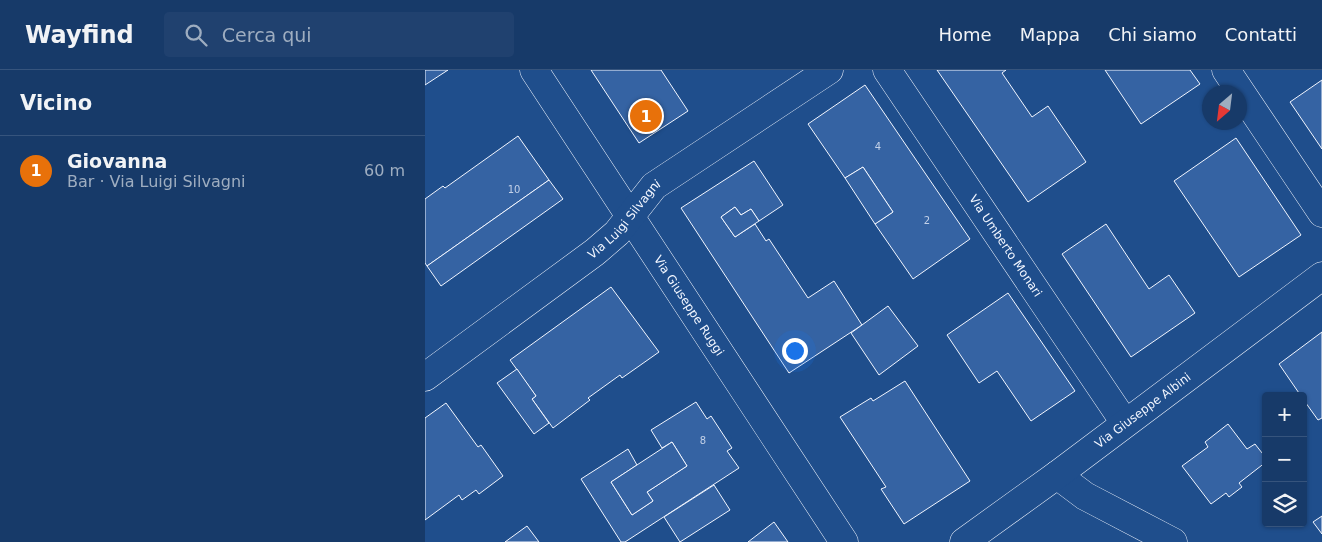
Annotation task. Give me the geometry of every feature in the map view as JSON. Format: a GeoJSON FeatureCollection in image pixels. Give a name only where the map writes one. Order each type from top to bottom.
{"type":"FeatureCollection","features":[{"type":"Feature","properties":{"kind":"street","name":"Via Giuseppe Ruggi"},"geometry":{"type":"LineString","coordinates":[[534,70],[844,542]]}},
{"type":"Feature","properties":{"kind":"street","name":"Via Luigi Silvagni"},"geometry":{"type":"LineString","coordinates":[[425,377],[595,252],[617,233],[654,186],[829,70]]}},
{"type":"Feature","properties":{"kind":"street","name":"Via Umberto Monari"},"geometry":{"type":"LineString","coordinates":[[887,70],[1125,424]]}},
{"type":"Feature","properties":{"kind":"street"},"geometry":{"type":"LineString","coordinates":[[1226,70],[1322,214]]}},
{"type":"Feature","properties":{"kind":"street","name":"Via Giuseppe Albini"},"geometry":{"type":"LineString","coordinates":[[964,542],[1057,475],[1322,276]]}},
{"type":"Feature","properties":{"kind":"street"},"geometry":{"type":"LineString","coordinates":[[1057,475],[1085,496],[1173,542]]}},
{"type":"Feature","properties":{"kind":"building"},"geometry":{"type":"Polygon","coordinates":[[[425,70],[448,70],[425,85],[425,70]]]}},
{"type":"Feature","properties":{"kind":"building"},"geometry":{"type":"Polygon","coordinates":[[[591,70],[661,70],[688,111],[639,143],[591,70]]]}},
{"type":"Feature","properties":{"kind":"building"},"geometry":{"type":"Polygon","coordinates":[[[937,70],[1006,70],[1002,73],[1032,117],[1048,106],[1086,162],[1028,202],[937,70]]]}},
{"type":"Feature","properties":{"kind":"building"},"geometry":{"type":"Polygon","coordinates":[[[1105,70],[1190,70],[1200,84],[1141,124],[1105,70]]]}},
{"type":"Feature","properties":{"kind":"building"},"geometry":{"type":"Polygon","coordinates":[[[1322,80],[1322,149],[1290,102],[1322,80]]]}},
{"type":"Feature","properties":{"kind":"building"},"geometry":{"type":"Polygon","coordinates":[[[865,85],[970,239],[913,279],[875,224],[893,212],[863,167],[845,178],[808,124],[865,85]]]}},
{"type":"Feature","properties":{"kind":"building"},"geometry":{"type":"Polygon","coordinates":[[[518,136],[549,180],[427,266],[425,263],[425,199],[443,186],[445,188],[518,136]]]}},
{"type":"Feature","properties":{"kind":"building"},"geometry":{"type":"Polygon","coordinates":[[[1236,138],[1301,235],[1239,277],[1174,181],[1236,138]]]}},
{"type":"Feature","properties":{"kind":"building"},"geometry":{"type":"Polygon","coordinates":[[[754,161],[783,205],[759,221],[751,209],[741,215],[735,207],[721,217],[735,237],[755,224],[766,241],[769,239],[808,298],[834,281],[862,325],[789,373],[681,208],[754,161]]]}},
{"type":"Feature","properties":{"kind":"building"},"geometry":{"type":"Polygon","coordinates":[[[863,167],[893,212],[875,224],[845,178],[863,167]]]}},
{"type":"Feature","properties":{"kind":"building"},"geometry":{"type":"Polygon","coordinates":[[[549,180],[563,199],[441,286],[427,266],[549,180]]]}},
{"type":"Feature","properties":{"kind":"building"},"geometry":{"type":"Polygon","coordinates":[[[735,207],[741,215],[751,209],[759,221],[735,237],[721,217],[735,207]]]}},
{"type":"Feature","properties":{"kind":"building"},"geometry":{"type":"Polygon","coordinates":[[[1106,224],[1149,289],[1169,275],[1195,313],[1131,357],[1062,254],[1106,224]]]}},
{"type":"Feature","properties":{"kind":"building"},"geometry":{"type":"Polygon","coordinates":[[[611,287],[659,352],[622,378],[620,375],[588,398],[590,400],[553,428],[532,399],[536,396],[510,360],[611,287]]]}},
{"type":"Feature","properties":{"kind":"building"},"geometry":{"type":"Polygon","coordinates":[[[1008,293],[1075,391],[1031,421],[997,371],[979,383],[947,335],[1008,293]]]}},
{"type":"Feature","properties":{"kind":"building"},"geometry":{"type":"Polygon","coordinates":[[[888,306],[918,346],[879,375],[851,333],[888,306]]]}},
{"type":"Feature","properties":{"kind":"building"},"geometry":{"type":"Polygon","coordinates":[[[1322,332],[1322,418],[1318,420],[1307,405],[1307,392],[1298,392],[1279,364],[1322,332]]]}},
{"type":"Feature","properties":{"kind":"building"},"geometry":{"type":"Polygon","coordinates":[[[517,369],[536,396],[532,399],[549,423],[534,434],[497,383],[517,369]]]}},
{"type":"Feature","properties":{"kind":"building"},"geometry":{"type":"Polygon","coordinates":[[[905,381],[970,481],[904,524],[881,489],[886,487],[840,417],[871,398],[873,401],[905,381]]]}},
{"type":"Feature","properties":{"kind":"building"},"geometry":{"type":"Polygon","coordinates":[[[696,402],[707,419],[711,416],[732,448],[727,451],[739,468],[625,542],[621,542],[581,479],[628,449],[637,465],[611,482],[632,515],[653,501],[647,492],[687,466],[672,442],[662,448],[651,430],[696,402]]]}},
{"type":"Feature","properties":{"kind":"building"},"geometry":{"type":"Polygon","coordinates":[[[446,403],[478,447],[481,445],[503,476],[479,494],[476,490],[462,500],[459,495],[425,520],[425,418],[446,403]]]}},
{"type":"Feature","properties":{"kind":"building"},"geometry":{"type":"Polygon","coordinates":[[[1228,424],[1247,449],[1255,444],[1262,453],[1262,465],[1239,483],[1242,487],[1229,497],[1226,493],[1211,504],[1182,466],[1208,447],[1205,442],[1228,424]]]}},
{"type":"Feature","properties":{"kind":"building"},"geometry":{"type":"Polygon","coordinates":[[[672,442],[687,466],[647,492],[653,501],[632,515],[611,482],[672,442]]]}},
{"type":"Feature","properties":{"kind":"building"},"geometry":{"type":"Polygon","coordinates":[[[714,485],[730,510],[680,542],[664,517],[714,485]]]}},
{"type":"Feature","properties":{"kind":"building"},"geometry":{"type":"Polygon","coordinates":[[[1322,516],[1322,534],[1313,522],[1322,516]]]}},
{"type":"Feature","properties":{"kind":"building"},"geometry":{"type":"Polygon","coordinates":[[[774,522],[788,542],[748,542],[774,522]]]}},
{"type":"Feature","properties":{"kind":"building"},"geometry":{"type":"Polygon","coordinates":[[[527,526],[539,542],[505,542],[527,526]]]}},
{"type":"Feature","properties":{"kind":"place","name":"Giovanna"},"geometry":{"type":"Point","coordinates":[646,116]}}]}
